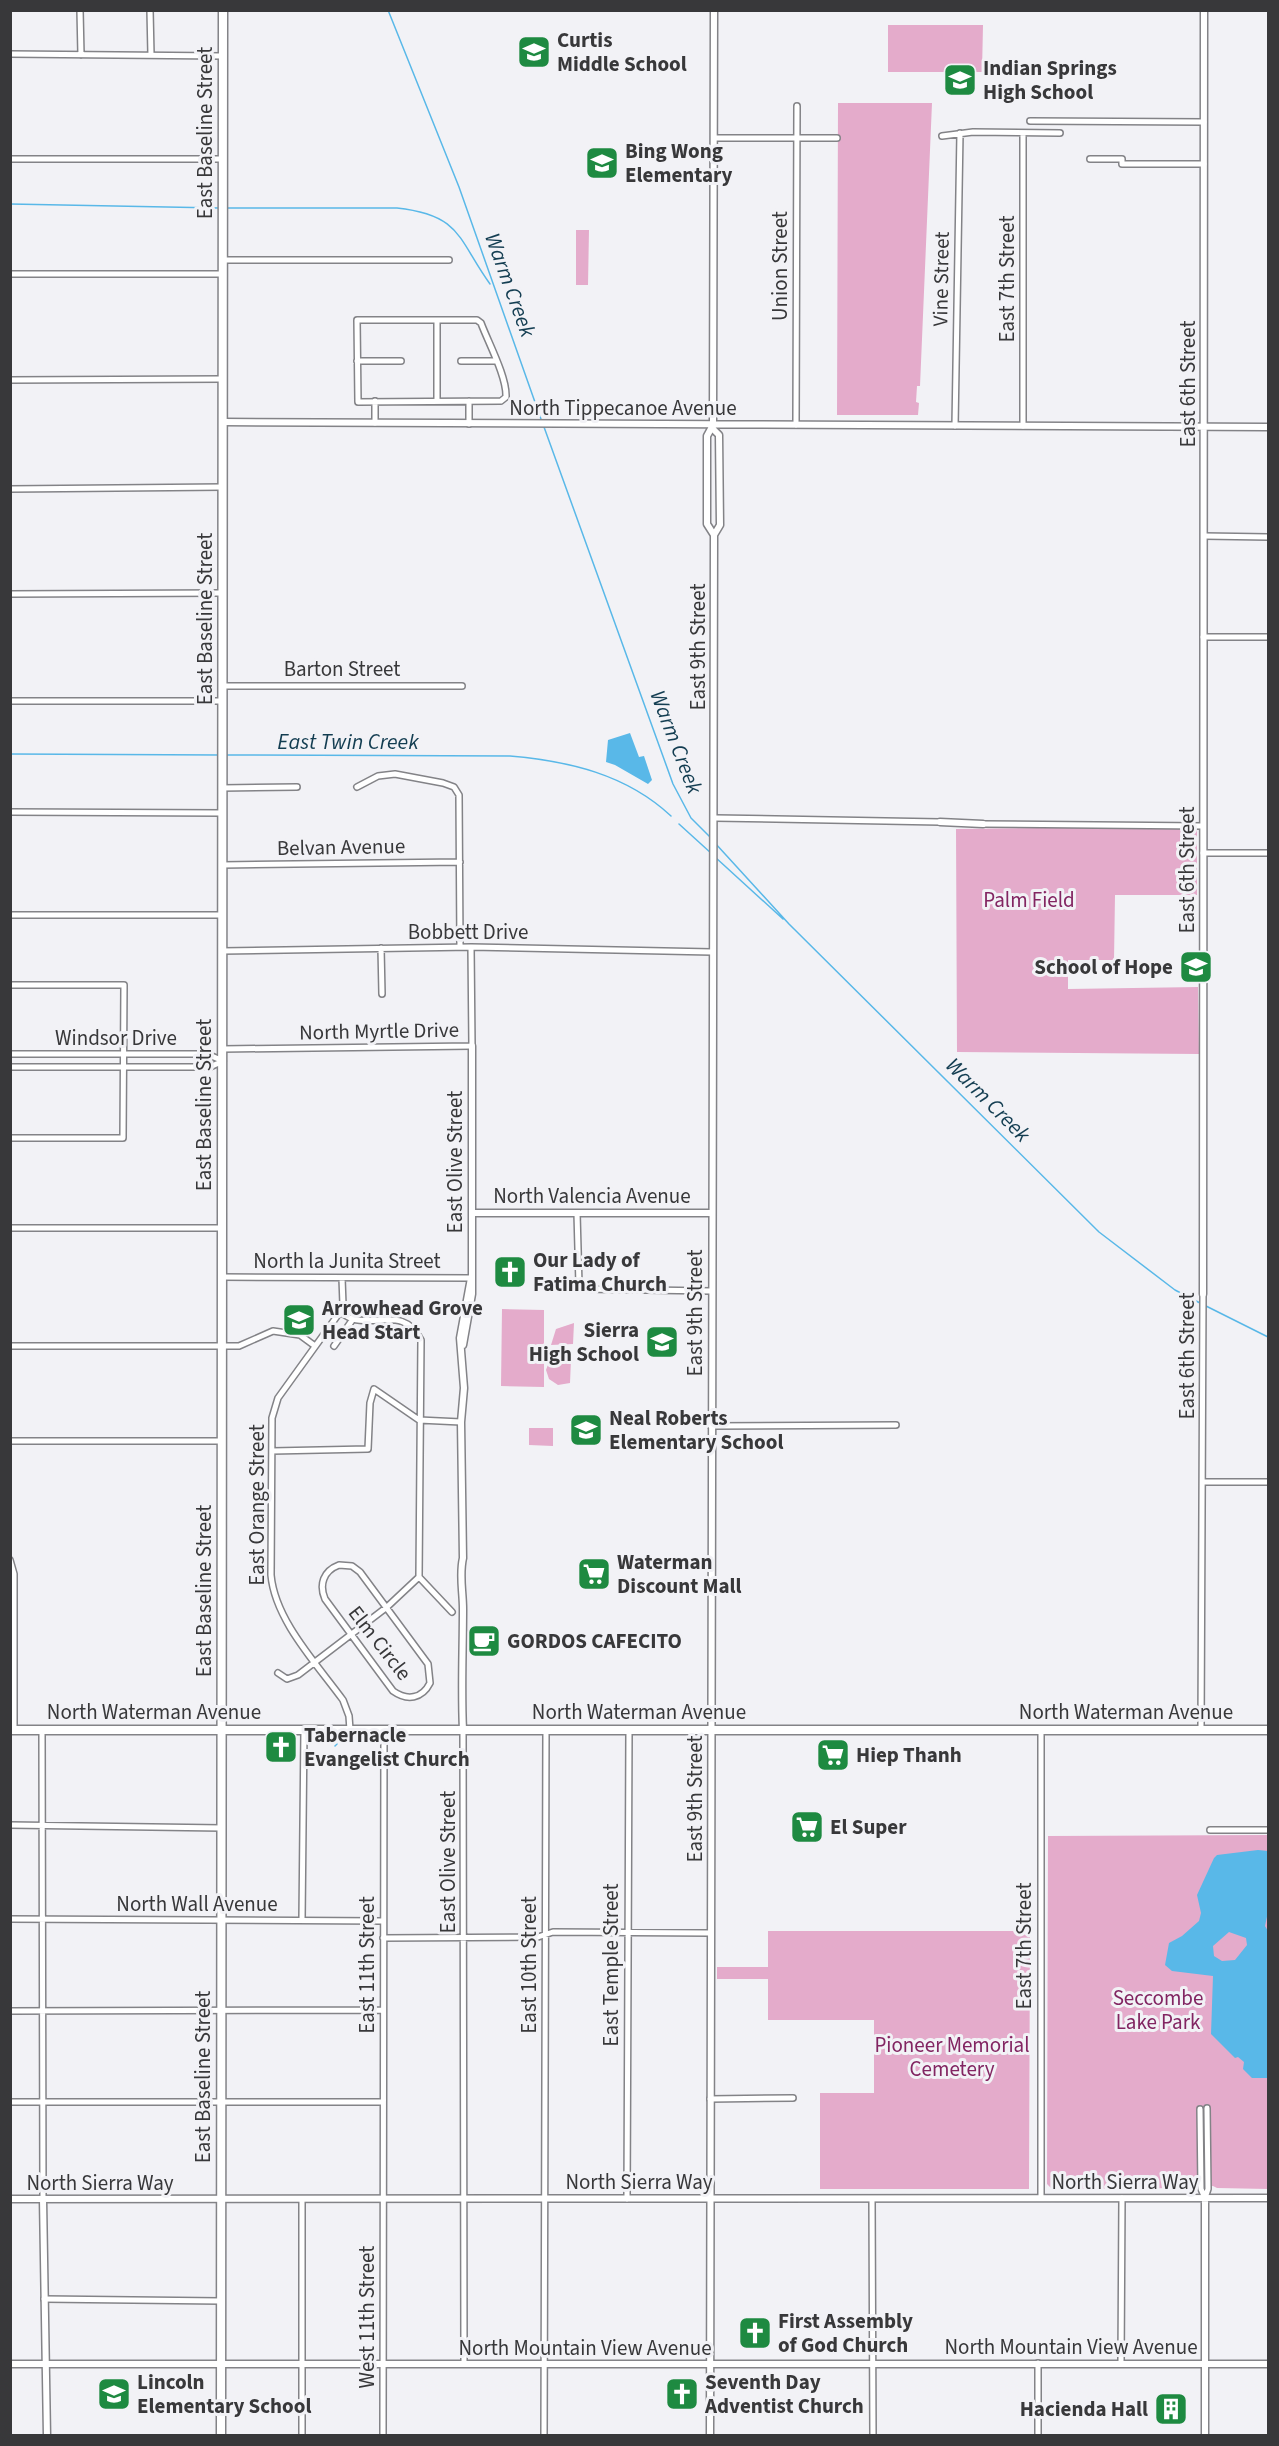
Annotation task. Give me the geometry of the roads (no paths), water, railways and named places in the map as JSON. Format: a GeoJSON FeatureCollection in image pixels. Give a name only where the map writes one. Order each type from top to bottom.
{"type":"FeatureCollection","features":[{"type":"Feature","properties":{"kind":"main road","name":"East Baseline Street"},"geometry":{"type":"LineString","coordinates":[[221,2436],[223,10]]}},
{"type":"Feature","properties":{"kind":"main road","name":"North Waterman Avenue"},"geometry":{"type":"LineString","coordinates":[[12,1730],[1269,1730]]}},
{"type":"Feature","properties":{"kind":"street"},"geometry":{"type":"LineString","coordinates":[[80,10],[81,55]]}},
{"type":"Feature","properties":{"kind":"street"},"geometry":{"type":"LineString","coordinates":[[150,10],[151,55]]}},
{"type":"Feature","properties":{"kind":"street","name":"East 9th Street"},"geometry":{"type":"LineString","coordinates":[[714,10],[713,427],[707,436],[707,524],[714,536]]}},
{"type":"Feature","properties":{"kind":"street","name":"East 6th Street"},"geometry":{"type":"LineString","coordinates":[[1201,1730],[1204,10]]}},
{"type":"Feature","properties":{"kind":"street"},"geometry":{"type":"LineString","coordinates":[[10,54],[223,56]]}},
{"type":"Feature","properties":{"kind":"street","name":"Union Street"},"geometry":{"type":"LineString","coordinates":[[796,425],[797,106]]}},
{"type":"Feature","properties":{"kind":"street"},"geometry":{"type":"LineString","coordinates":[[1030,122],[1204,122]]}},
{"type":"Feature","properties":{"kind":"street"},"geometry":{"type":"LineString","coordinates":[[942,136],[960,133],[1060,133]]}},
{"type":"Feature","properties":{"kind":"street","name":"Vine Street"},"geometry":{"type":"LineString","coordinates":[[955,426],[960,133]]}},
{"type":"Feature","properties":{"kind":"street","name":"East 7th Street"},"geometry":{"type":"LineString","coordinates":[[1023,133],[1023,426]]}},
{"type":"Feature","properties":{"kind":"street"},"geometry":{"type":"LineString","coordinates":[[714,138],[837,138]]}},
{"type":"Feature","properties":{"kind":"street"},"geometry":{"type":"LineString","coordinates":[[10,159],[223,159]]}},
{"type":"Feature","properties":{"kind":"street"},"geometry":{"type":"LineString","coordinates":[[1090,159],[1122,159],[1122,164],[1204,164]]}},
{"type":"Feature","properties":{"kind":"street"},"geometry":{"type":"LineString","coordinates":[[223,260],[449,260]]}},
{"type":"Feature","properties":{"kind":"street"},"geometry":{"type":"LineString","coordinates":[[10,274],[223,274]]}},
{"type":"Feature","properties":{"kind":"street"},"geometry":{"type":"LineString","coordinates":[[357,320],[437,320],[481,322],[506,397],[501,401],[358,402],[357,320]]}},
{"type":"Feature","properties":{"kind":"street"},"geometry":{"type":"LineString","coordinates":[[437,320],[437,401]]}},
{"type":"Feature","properties":{"kind":"street"},"geometry":{"type":"LineString","coordinates":[[357,361],[401,361]]}},
{"type":"Feature","properties":{"kind":"street"},"geometry":{"type":"LineString","coordinates":[[461,361],[495,361]]}},
{"type":"Feature","properties":{"kind":"street"},"geometry":{"type":"LineString","coordinates":[[10,380],[222,379]]}},
{"type":"Feature","properties":{"kind":"street"},"geometry":{"type":"LineString","coordinates":[[375,401],[375,423]]}},
{"type":"Feature","properties":{"kind":"street"},"geometry":{"type":"LineString","coordinates":[[469,401],[469,424]]}},
{"type":"Feature","properties":{"kind":"street","name":"North Tippecanoe Avenue"},"geometry":{"type":"LineString","coordinates":[[223,422],[713,427],[796,425],[1269,427]]}},
{"type":"Feature","properties":{"kind":"street","name":"East 9th Street"},"geometry":{"type":"LineString","coordinates":[[710,2436],[714,536],[720,525],[719,435],[713,427]]}},
{"type":"Feature","properties":{"kind":"street"},"geometry":{"type":"LineString","coordinates":[[10,489],[223,487]]}},
{"type":"Feature","properties":{"kind":"street"},"geometry":{"type":"LineString","coordinates":[[1204,536],[1269,537]]}},
{"type":"Feature","properties":{"kind":"street"},"geometry":{"type":"LineString","coordinates":[[10,594],[222,593]]}},
{"type":"Feature","properties":{"kind":"street"},"geometry":{"type":"LineString","coordinates":[[1203,637],[1269,638]]}},
{"type":"Feature","properties":{"kind":"street","name":"Barton Street"},"geometry":{"type":"LineString","coordinates":[[222,686],[462,686]]}},
{"type":"Feature","properties":{"kind":"street"},"geometry":{"type":"LineString","coordinates":[[10,701],[222,701]]}},
{"type":"Feature","properties":{"kind":"street"},"geometry":{"type":"LineString","coordinates":[[357,787],[378,776],[395,774],[454,787],[459,795],[461,814],[460,947]]}},
{"type":"Feature","properties":{"kind":"street"},"geometry":{"type":"LineString","coordinates":[[222,788],[297,787]]}},
{"type":"Feature","properties":{"kind":"street"},"geometry":{"type":"LineString","coordinates":[[10,812],[223,813]]}},
{"type":"Feature","properties":{"kind":"street"},"geometry":{"type":"LineString","coordinates":[[715,818],[1203,826]]}},
{"type":"Feature","properties":{"kind":"street"},"geometry":{"type":"LineString","coordinates":[[1203,853],[1269,853]]}},
{"type":"Feature","properties":{"kind":"street","name":"Belvan Avenue"},"geometry":{"type":"LineString","coordinates":[[222,865],[460,862]]}},
{"type":"Feature","properties":{"kind":"street"},"geometry":{"type":"LineString","coordinates":[[10,915],[222,915]]}},
{"type":"Feature","properties":{"kind":"street","name":"Bobbett Drive"},"geometry":{"type":"LineString","coordinates":[[222,951],[471,947],[712,952]]}},
{"type":"Feature","properties":{"kind":"street","name":"North Myrtle Drive"},"geometry":{"type":"LineString","coordinates":[[223,1049],[472,1046],[471,947]]}},
{"type":"Feature","properties":{"kind":"street"},"geometry":{"type":"LineString","coordinates":[[381,948],[382,994]]}},
{"type":"Feature","properties":{"kind":"street"},"geometry":{"type":"LineString","coordinates":[[10,985],[124,985],[123,1138],[10,1138]]}},
{"type":"Feature","properties":{"kind":"street","name":"East Olive Street"},"geometry":{"type":"LineString","coordinates":[[464,2364],[461,1636],[463,1606],[460,1577],[463,1558],[462,1347],[472,1294],[472,1046]]}},
{"type":"Feature","properties":{"kind":"street","name":"Windsor Drive"},"geometry":{"type":"LineString","coordinates":[[10,1054],[207,1054],[223,1061]]}},
{"type":"Feature","properties":{"kind":"street","name":"Windsor Drive"},"geometry":{"type":"LineString","coordinates":[[10,1067],[210,1067],[223,1061]]}},
{"type":"Feature","properties":{"kind":"street","name":"North Valencia Avenue"},"geometry":{"type":"LineString","coordinates":[[472,1213],[711,1213]]}},
{"type":"Feature","properties":{"kind":"street"},"geometry":{"type":"LineString","coordinates":[[577,1213],[579,1285],[582,1289],[711,1291]]}},
{"type":"Feature","properties":{"kind":"street"},"geometry":{"type":"LineString","coordinates":[[10,1228],[222,1228]]}},
{"type":"Feature","properties":{"kind":"street","name":"North la Junita Street"},"geometry":{"type":"LineString","coordinates":[[222,1277],[471,1278]]}},
{"type":"Feature","properties":{"kind":"street"},"geometry":{"type":"LineString","coordinates":[[342,1278],[343,1305],[340,1312],[353,1319],[393,1318],[418,1334],[421,1340],[419,1577],[452,1612]]}},
{"type":"Feature","properties":{"kind":"street","name":"East Orange Street"},"geometry":{"type":"LineString","coordinates":[[340,1312],[278,1398],[272,1418],[273,1593],[282,1615],[347,1707],[350,1730]]}},
{"type":"Feature","properties":{"kind":"street"},"geometry":{"type":"LineString","coordinates":[[334,1346],[353,1319]]}},
{"type":"Feature","properties":{"kind":"street"},"geometry":{"type":"LineString","coordinates":[[10,1346],[222,1346],[246,1344],[273,1331],[300,1335],[315,1346]]}},
{"type":"Feature","properties":{"kind":"street"},"geometry":{"type":"LineString","coordinates":[[272,1452],[368,1449],[370,1403],[374,1389],[419,1420],[461,1422]]}},
{"type":"Feature","properties":{"kind":"street"},"geometry":{"type":"LineString","coordinates":[[711,1426],[896,1425]]}},
{"type":"Feature","properties":{"kind":"street"},"geometry":{"type":"LineString","coordinates":[[10,1441],[222,1441]]}},
{"type":"Feature","properties":{"kind":"street"},"geometry":{"type":"LineString","coordinates":[[1203,1482],[1269,1482]]}},
{"type":"Feature","properties":{"kind":"street"},"geometry":{"type":"LineString","coordinates":[[10,1560],[12,1730]]}},
{"type":"Feature","properties":{"kind":"street","name":"Elm Circle"},"geometry":{"type":"LineString","coordinates":[[343,1564],[358,1570],[387,1607],[429,1667],[430,1683],[421,1694],[407,1697],[393,1691],[323,1594],[322,1582],[330,1569],[343,1564]]}},
{"type":"Feature","properties":{"kind":"street"},"geometry":{"type":"LineString","coordinates":[[280,1675],[293,1678],[316,1662],[387,1607],[419,1577]]}},
{"type":"Feature","properties":{"kind":"street","name":"East 7th Street"},"geometry":{"type":"LineString","coordinates":[[1041,1729],[1041,2198]]}},
{"type":"Feature","properties":{"kind":"street"},"geometry":{"type":"LineString","coordinates":[[42,1730],[43,2199],[47,2436]]}},
{"type":"Feature","properties":{"kind":"street"},"geometry":{"type":"LineString","coordinates":[[302,1920],[304,1730]]}},
{"type":"Feature","properties":{"kind":"street","name":"East 11th Street"},"geometry":{"type":"LineString","coordinates":[[383,2199],[384,1730]]}},
{"type":"Feature","properties":{"kind":"street","name":"East 10th Street"},"geometry":{"type":"LineString","coordinates":[[544,2436],[546,1730]]}},
{"type":"Feature","properties":{"kind":"street","name":"East Temple Street"},"geometry":{"type":"LineString","coordinates":[[627,2199],[629,1730]]}},
{"type":"Feature","properties":{"kind":"street"},"geometry":{"type":"LineString","coordinates":[[10,1825],[222,1828]]}},
{"type":"Feature","properties":{"kind":"street"},"geometry":{"type":"LineString","coordinates":[[1210,1830],[1269,1830]]}},
{"type":"Feature","properties":{"kind":"street","name":"North Wall Avenue"},"geometry":{"type":"LineString","coordinates":[[10,1920],[383,1921]]}},
{"type":"Feature","properties":{"kind":"street"},"geometry":{"type":"LineString","coordinates":[[383,1938],[538,1937],[627,1932],[710,1933]]}},
{"type":"Feature","properties":{"kind":"street"},"geometry":{"type":"LineString","coordinates":[[10,2011],[383,2010]]}},
{"type":"Feature","properties":{"kind":"street"},"geometry":{"type":"LineString","coordinates":[[710,2099],[793,2098]]}},
{"type":"Feature","properties":{"kind":"street"},"geometry":{"type":"LineString","coordinates":[[10,2102],[383,2102]]}},
{"type":"Feature","properties":{"kind":"street"},"geometry":{"type":"LineString","coordinates":[[1205,2436],[1207,2108]]}},
{"type":"Feature","properties":{"kind":"street"},"geometry":{"type":"LineString","coordinates":[[1200,2109],[1201,2189],[1205,2198]]}},
{"type":"Feature","properties":{"kind":"street"},"geometry":{"type":"LineString","coordinates":[[1121,2363],[1122,2198]]}},
{"type":"Feature","properties":{"kind":"street","name":"North Sierra Way"},"geometry":{"type":"LineString","coordinates":[[10,2199],[1269,2198]]}},
{"type":"Feature","properties":{"kind":"street"},"geometry":{"type":"LineString","coordinates":[[302,2199],[302,2436]]}},
{"type":"Feature","properties":{"kind":"street","name":"West 11th Street"},"geometry":{"type":"LineString","coordinates":[[383,2199],[383,2436]]}},
{"type":"Feature","properties":{"kind":"street"},"geometry":{"type":"LineString","coordinates":[[872,2199],[873,2436]]}},
{"type":"Feature","properties":{"kind":"street"},"geometry":{"type":"LineString","coordinates":[[44,2299],[221,2301]]}},
{"type":"Feature","properties":{"kind":"street","name":"North Mountain View Avenue"},"geometry":{"type":"LineString","coordinates":[[10,2364],[1269,2364]]}},
{"type":"Feature","properties":{"kind":"street"},"geometry":{"type":"LineString","coordinates":[[1038,2364],[1038,2436]]}},
{"type":"Feature","properties":{"kind":"water"},"geometry":{"type":"Polygon","coordinates":[[[630,733],[639,757],[644,756],[652,780],[648,784],[606,762],[608,740],[630,733]]]}},
{"type":"Feature","properties":{"kind":"water"},"geometry":{"type":"Polygon","coordinates":[[[1268,1851],[1268,1912],[1265,1926],[1268,1931],[1268,2078],[1252,2078],[1243,2069],[1244,2062],[1238,2057],[1235,2058],[1211,2034],[1213,1976],[1172,1971],[1165,1965],[1169,1943],[1182,1936],[1199,1921],[1201,1913],[1197,1895],[1217,1855],[1268,1851]],[[1229,1932],[1213,1946],[1214,1956],[1222,1961],[1235,1960],[1247,1945],[1246,1938],[1229,1932]]]}},
{"type":"Feature","properties":{"kind":"waterway","name":"Warm Creek"},"geometry":{"type":"LineString","coordinates":[[388,10],[459,187],[542,422]]}},
{"type":"Feature","properties":{"kind":"waterway"},"geometry":{"type":"LineString","coordinates":[[10,204],[219,208]]}},
{"type":"Feature","properties":{"kind":"waterway"},"geometry":{"type":"LineString","coordinates":[[227,208],[397,208],[418,211],[447,224],[456,232],[490,284]]}},
{"type":"Feature","properties":{"kind":"waterway","name":"Warm Creek"},"geometry":{"type":"LineString","coordinates":[[544,427],[673,784],[691,818],[712,839]]}},
{"type":"Feature","properties":{"kind":"waterway","name":"East Twin Creek"},"geometry":{"type":"LineString","coordinates":[[10,754],[220,755]]}},
{"type":"Feature","properties":{"kind":"waterway","name":"East Twin Creek"},"geometry":{"type":"LineString","coordinates":[[227,755],[532,758],[575,766],[616,780],[654,802],[671,816]]}},
{"type":"Feature","properties":{"kind":"waterway","name":"East Twin Creek"},"geometry":{"type":"LineString","coordinates":[[679,824],[712,854]]}},
{"type":"Feature","properties":{"kind":"waterway","name":"Warm Creek"},"geometry":{"type":"LineString","coordinates":[[715,843],[789,924],[1099,1232],[1175,1290],[1200,1303]]}},
{"type":"Feature","properties":{"kind":"waterway","name":"East Twin Creek"},"geometry":{"type":"LineString","coordinates":[[715,857],[783,919]]}},
{"type":"Feature","properties":{"kind":"waterway","name":"Warm Creek"},"geometry":{"type":"LineString","coordinates":[[1204,1305],[1268,1337]]}},
{"type":"Feature","properties":{"kind":"place","name":"Curtis Middle School"},"geometry":{"type":"Point","coordinates":[534,52]}},
{"type":"Feature","properties":{"kind":"place","name":"Indian Springs High School"},"geometry":{"type":"Point","coordinates":[960,80]}},
{"type":"Feature","properties":{"kind":"place","name":"Bing Wong Elementary"},"geometry":{"type":"Point","coordinates":[602,163]}},
{"type":"Feature","properties":{"kind":"place","name":"School of Hope"},"geometry":{"type":"Point","coordinates":[1196,967]}},
{"type":"Feature","properties":{"kind":"place","name":"Our Lady of Fatima Church"},"geometry":{"type":"Point","coordinates":[510,1272]}},
{"type":"Feature","properties":{"kind":"place","name":"Arrowhead Grove Head Start"},"geometry":{"type":"Point","coordinates":[299,1320]}},
{"type":"Feature","properties":{"kind":"place","name":"Sierra High School"},"geometry":{"type":"Point","coordinates":[662,1342]}},
{"type":"Feature","properties":{"kind":"place","name":"Neal Roberts Elementary School"},"geometry":{"type":"Point","coordinates":[586,1430]}},
{"type":"Feature","properties":{"kind":"place","name":"Waterman Discount Mall"},"geometry":{"type":"Point","coordinates":[594,1574]}},
{"type":"Feature","properties":{"kind":"place","name":"GORDOS CAFECITO"},"geometry":{"type":"Point","coordinates":[484,1641]}},
{"type":"Feature","properties":{"kind":"place","name":"Tabernacle Evangelist Church"},"geometry":{"type":"Point","coordinates":[281,1747]}},
{"type":"Feature","properties":{"kind":"place","name":"Hiep Thanh"},"geometry":{"type":"Point","coordinates":[833,1755]}},
{"type":"Feature","properties":{"kind":"place","name":"El Super"},"geometry":{"type":"Point","coordinates":[807,1827]}},
{"type":"Feature","properties":{"kind":"place","name":"First Assembly of God Church"},"geometry":{"type":"Point","coordinates":[755,2333]}},
{"type":"Feature","properties":{"kind":"place","name":"Lincoln Elementary School"},"geometry":{"type":"Point","coordinates":[114,2394]}},
{"type":"Feature","properties":{"kind":"place","name":"Seventh Day Adventist Church"},"geometry":{"type":"Point","coordinates":[682,2394]}},
{"type":"Feature","properties":{"kind":"place","name":"Hacienda Hall"},"geometry":{"type":"Point","coordinates":[1171,2409]}},
{"type":"Feature","properties":{"kind":"park label","name":"Palm Field"},"geometry":{"type":"Point","coordinates":[1029,900]}},
{"type":"Feature","properties":{"kind":"park label","name":"Seccombe Lake Park"},"geometry":{"type":"Point","coordinates":[1158,2010]}},
{"type":"Feature","properties":{"kind":"park label","name":"Pioneer Memorial Cemetery"},"geometry":{"type":"Point","coordinates":[952,2057]}}]}
